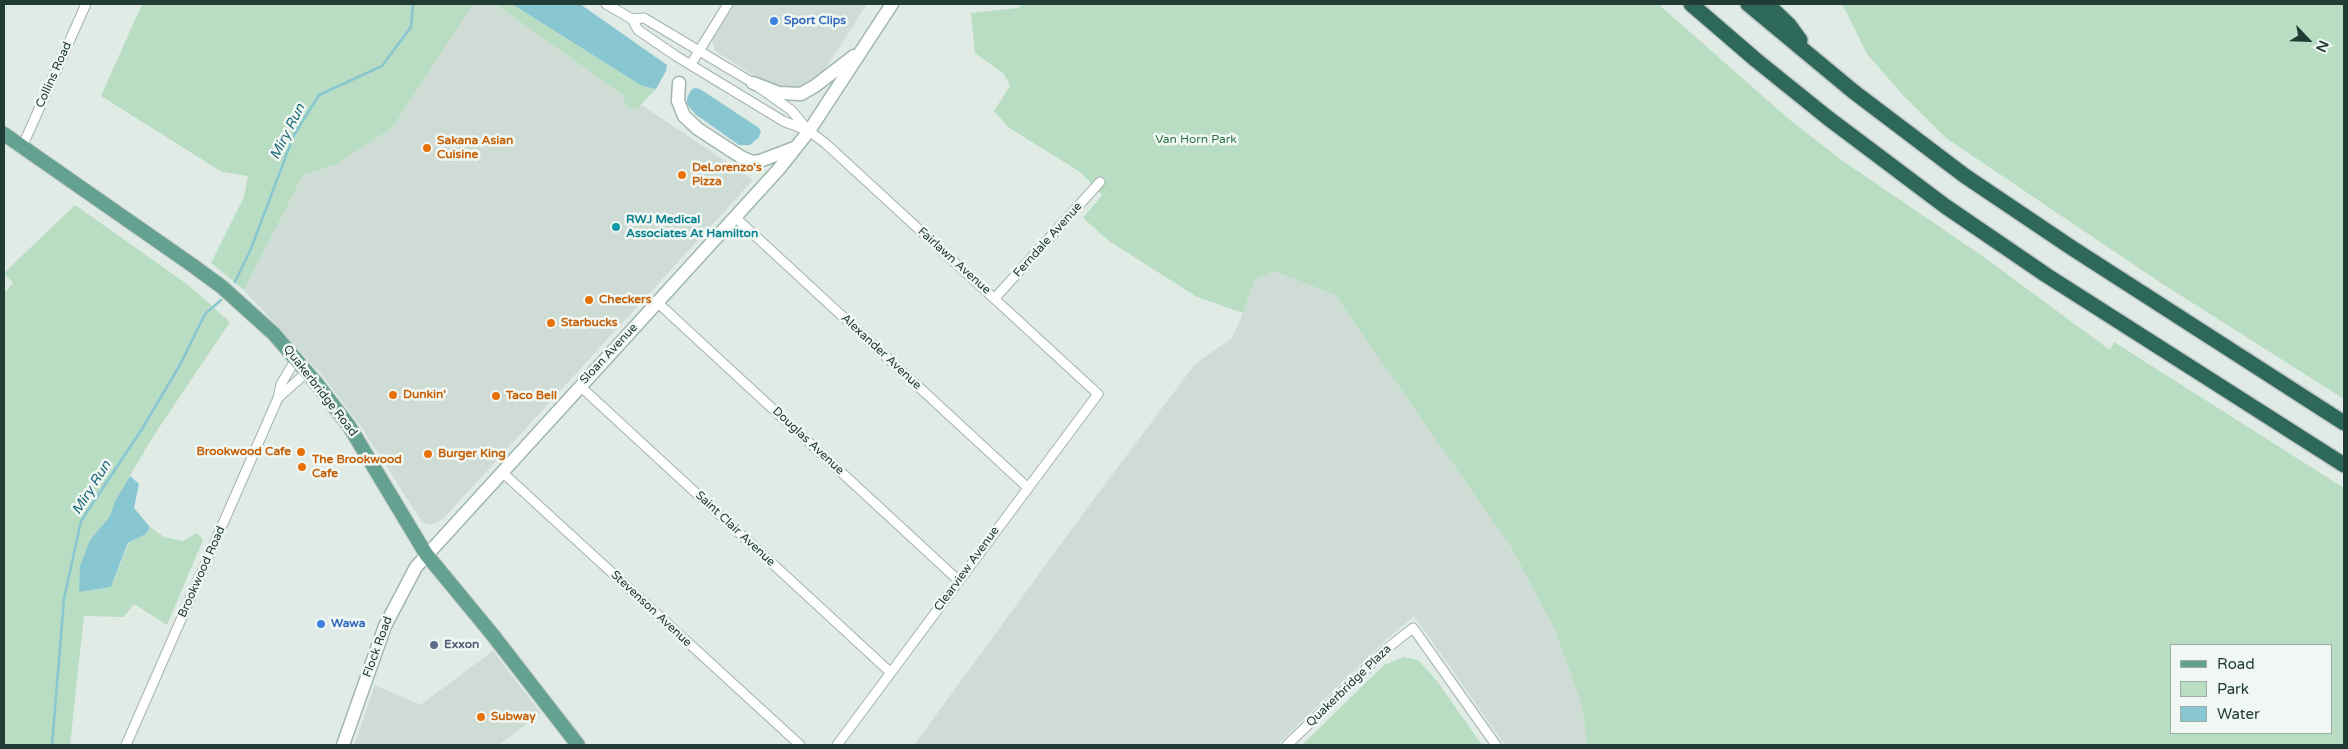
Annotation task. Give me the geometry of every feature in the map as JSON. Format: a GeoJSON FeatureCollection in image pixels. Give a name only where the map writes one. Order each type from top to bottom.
{"type":"FeatureCollection","features":[{"type":"Feature","properties":{"kind":"highway"},"geometry":{"type":"LineString","coordinates":[[1691,4],[1821,112],[1952,211],[2046,275],[2344,465]]}},
{"type":"Feature","properties":{"kind":"highway"},"geometry":{"type":"LineString","coordinates":[[1748,4],[1818,63],[1919,142],[2010,207],[2344,423]]}},
{"type":"Feature","properties":{"kind":"highway"},"geometry":{"type":"LineString","coordinates":[[1766,4],[1789,25],[1818,63]]}},
{"type":"Feature","properties":{"kind":"main road","name":"Sloan Avenue"},"geometry":{"type":"LineString","coordinates":[[426,554],[735,217],[796,147],[809,131],[892,4]]}},
{"type":"Feature","properties":{"kind":"main road"},"geometry":{"type":"LineString","coordinates":[[753,83],[779,93],[801,94],[862,50]]}},
{"type":"Feature","properties":{"kind":"main road"},"geometry":{"type":"LineString","coordinates":[[679,82],[678,101],[684,116],[698,129],[741,157],[752,162],[760,162],[796,147]]}},
{"type":"Feature","properties":{"kind":"main road","name":"Quakerbridge Road"},"geometry":{"type":"LineString","coordinates":[[4,134],[222,287],[260,321],[296,359],[361,445],[426,554],[492,634],[578,745]]}},
{"type":"Feature","properties":{"kind":"main road","name":"Flock Road"},"geometry":{"type":"LineString","coordinates":[[342,745],[385,626],[416,567],[426,554]]}},
{"type":"Feature","properties":{"kind":"street","name":"Collins Road"},"geometry":{"type":"LineString","coordinates":[[22,147],[86,4]]}},
{"type":"Feature","properties":{"kind":"street","name":"Fairlawn Avenue"},"geometry":{"type":"LineString","coordinates":[[606,4],[632,19],[638,30],[691,64],[783,121],[809,131]]}},
{"type":"Feature","properties":{"kind":"street"},"geometry":{"type":"LineString","coordinates":[[691,64],[728,4]]}},
{"type":"Feature","properties":{"kind":"street","name":"Fairlawn Avenue"},"geometry":{"type":"LineString","coordinates":[[632,19],[644,18],[753,83],[791,110],[809,131],[830,147],[1098,394]]}},
{"type":"Feature","properties":{"kind":"street","name":"Ferndale Avenue"},"geometry":{"type":"LineString","coordinates":[[995,298],[1100,182]]}},
{"type":"Feature","properties":{"kind":"street","name":"Alexander Avenue"},"geometry":{"type":"LineString","coordinates":[[735,217],[1026,488]]}},
{"type":"Feature","properties":{"kind":"street","name":"Douglas Avenue"},"geometry":{"type":"LineString","coordinates":[[657,302],[958,580]]}},
{"type":"Feature","properties":{"kind":"street","name":"Brookwood Road"},"geometry":{"type":"LineString","coordinates":[[126,745],[278,398],[281,384],[296,359]]}},
{"type":"Feature","properties":{"kind":"street","name":"Brookwood Road"},"geometry":{"type":"LineString","coordinates":[[278,398],[307,372]]}},
{"type":"Feature","properties":{"kind":"street","name":"Saint Clair Avenue"},"geometry":{"type":"LineString","coordinates":[[580,386],[890,672]]}},
{"type":"Feature","properties":{"kind":"street","name":"Clearview Avenue"},"geometry":{"type":"LineString","coordinates":[[837,745],[1026,488],[1098,394]]}},
{"type":"Feature","properties":{"kind":"street","name":"Stevenson Avenue"},"geometry":{"type":"LineString","coordinates":[[502,472],[800,745]]}},
{"type":"Feature","properties":{"kind":"street","name":"Quakerbridge Plaza"},"geometry":{"type":"LineString","coordinates":[[1287,745],[1390,646],[1413,628],[1496,745]]}},
{"type":"Feature","properties":{"kind":"shaded area"},"geometry":{"type":"Polygon","coordinates":[[[473,4],[495,4],[613,88],[636,109],[642,105],[753,180],[442,520],[429,525],[422,522],[362,428],[323,376],[244,290],[303,175],[335,165],[473,4]]]}},
{"type":"Feature","properties":{"kind":"shaded area"},"geometry":{"type":"Polygon","coordinates":[[[735,4],[867,4],[822,74],[802,90],[769,85],[715,51],[712,40],[735,4]]]}},
{"type":"Feature","properties":{"kind":"shaded area"},"geometry":{"type":"Polygon","coordinates":[[[1274,271],[1335,295],[1511,547],[1555,630],[1582,705],[1587,745],[1505,745],[1414,616],[1387,639],[1277,745],[914,745],[1195,364],[1232,338],[1255,278],[1274,271]]]}},
{"type":"Feature","properties":{"kind":"shaded area"},"geometry":{"type":"Polygon","coordinates":[[[493,651],[541,713],[499,745],[354,745],[375,685],[420,705],[493,651]]]}},
{"type":"Feature","properties":{"kind":"green space"},"geometry":{"type":"Polygon","coordinates":[[[142,4],[473,4],[392,128],[335,165],[303,175],[244,290],[211,263],[244,197],[248,176],[222,172],[101,96],[142,4]]]}},
{"type":"Feature","properties":{"kind":"green space"},"geometry":{"type":"Polygon","coordinates":[[[495,4],[512,4],[642,86],[656,89],[637,109],[626,107],[624,97],[613,88],[495,4]]]}},
{"type":"Feature","properties":{"kind":"green space","name":"Van Horn Park"},"geometry":{"type":"Polygon","coordinates":[[[1023,4],[1658,4],[1790,120],[1840,159],[1981,255],[2110,350],[2114,342],[2344,488],[2344,745],[1587,745],[1582,705],[1555,630],[1511,547],[1335,295],[1274,271],[1255,279],[1243,313],[1197,297],[1109,241],[1083,218],[1102,195],[1080,172],[1008,127],[994,111],[1010,86],[1004,74],[975,53],[971,13],[1018,8],[1023,4]]]}},
{"type":"Feature","properties":{"kind":"green space"},"geometry":{"type":"Polygon","coordinates":[[[1839,4],[2344,4],[2344,399],[2158,281],[1946,138],[1901,93],[1867,54],[1844,7],[1839,4]]]}},
{"type":"Feature","properties":{"kind":"green space"},"geometry":{"type":"Polygon","coordinates":[[[75,205],[187,284],[230,322],[154,435],[115,501],[110,516],[90,540],[79,592],[111,587],[129,543],[146,534],[150,527],[164,537],[183,541],[197,533],[203,540],[167,625],[134,604],[124,617],[84,616],[70,745],[5,745],[4,293],[13,283],[4,273],[75,205]]]}},
{"type":"Feature","properties":{"kind":"green space"},"geometry":{"type":"Polygon","coordinates":[[[1404,657],[1418,660],[1437,681],[1482,745],[1302,745],[1384,665],[1404,657]]]}},
{"type":"Feature","properties":{"kind":"water"},"geometry":{"type":"Polygon","coordinates":[[[512,4],[580,4],[667,65],[666,71],[656,89],[642,86],[512,4]]]}},
{"type":"Feature","properties":{"kind":"water"},"geometry":{"type":"Polygon","coordinates":[[[695,88],[700,89],[759,128],[761,132],[759,137],[750,145],[739,145],[695,114],[687,104],[687,98],[691,90],[695,88]]]}},
{"type":"Feature","properties":{"kind":"water"},"geometry":{"type":"Polygon","coordinates":[[[130,476],[139,484],[134,508],[150,527],[146,534],[128,543],[111,587],[79,592],[80,566],[90,540],[110,516],[115,501],[130,476]]]}},
{"type":"Feature","properties":{"kind":"waterway","name":"Miry Run"},"geometry":{"type":"LineString","coordinates":[[235,282],[250,251],[294,135],[319,95],[382,66],[411,27],[413,4]]}},
{"type":"Feature","properties":{"kind":"waterway","name":"Miry Run"},"geometry":{"type":"LineString","coordinates":[[52,745],[64,599],[81,521],[142,429],[181,363],[205,314],[221,300]]}},
{"type":"Feature","properties":{"kind":"place","name":"Sport Clips"},"geometry":{"type":"Point","coordinates":[774,21]}},
{"type":"Feature","properties":{"kind":"place","name":"Sakana Asian Cuisine"},"geometry":{"type":"Point","coordinates":[427,148]}},
{"type":"Feature","properties":{"kind":"place","name":"DeLorenzo's Pizza"},"geometry":{"type":"Point","coordinates":[682,175]}},
{"type":"Feature","properties":{"kind":"place","name":"RWJ Medical Associates At Hamilton"},"geometry":{"type":"Point","coordinates":[616,227]}},
{"type":"Feature","properties":{"kind":"place","name":"Checkers"},"geometry":{"type":"Point","coordinates":[589,300]}},
{"type":"Feature","properties":{"kind":"place","name":"Starbucks"},"geometry":{"type":"Point","coordinates":[551,323]}},
{"type":"Feature","properties":{"kind":"place","name":"Dunkin'"},"geometry":{"type":"Point","coordinates":[393,395]}},
{"type":"Feature","properties":{"kind":"place","name":"Taco Bell"},"geometry":{"type":"Point","coordinates":[496,396]}},
{"type":"Feature","properties":{"kind":"place","name":"Brookwood Cafe"},"geometry":{"type":"Point","coordinates":[301,452]}},
{"type":"Feature","properties":{"kind":"place","name":"Burger King"},"geometry":{"type":"Point","coordinates":[428,454]}},
{"type":"Feature","properties":{"kind":"place","name":"The Brookwood Cafe"},"geometry":{"type":"Point","coordinates":[302,467]}},
{"type":"Feature","properties":{"kind":"place","name":"Wawa"},"geometry":{"type":"Point","coordinates":[321,624]}},
{"type":"Feature","properties":{"kind":"place","name":"Exxon"},"geometry":{"type":"Point","coordinates":[434,645]}},
{"type":"Feature","properties":{"kind":"place","name":"Subway"},"geometry":{"type":"Point","coordinates":[481,717]}}]}
